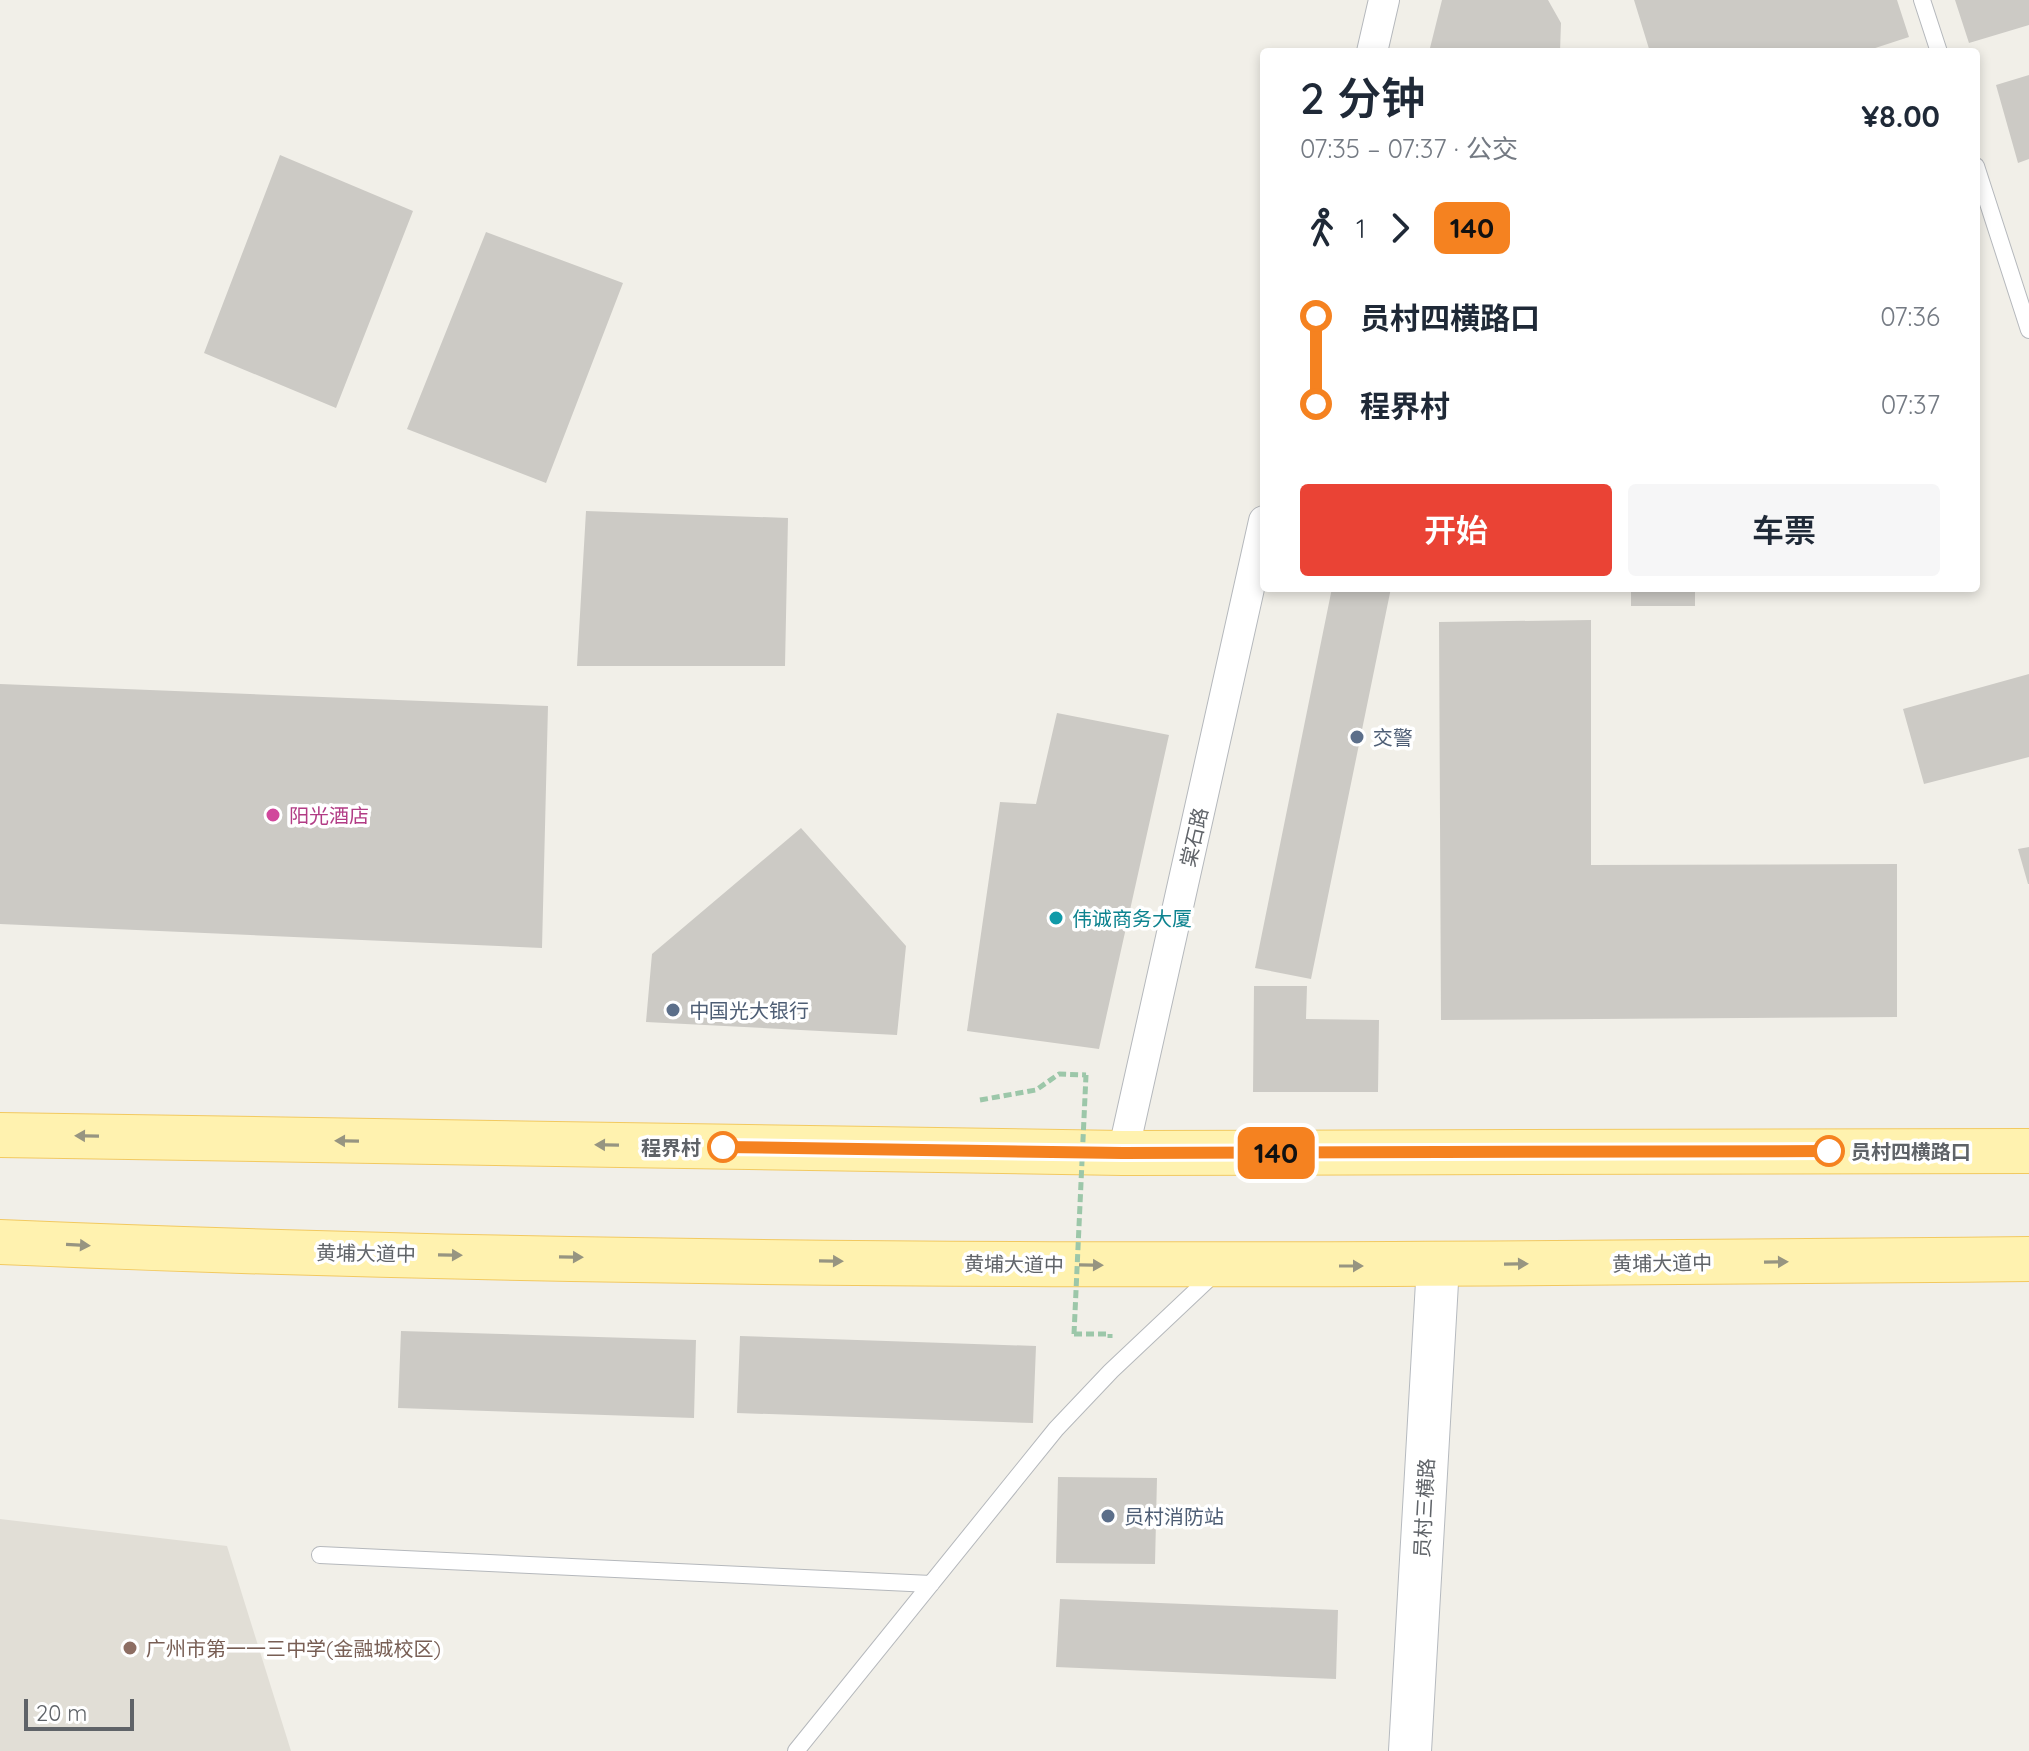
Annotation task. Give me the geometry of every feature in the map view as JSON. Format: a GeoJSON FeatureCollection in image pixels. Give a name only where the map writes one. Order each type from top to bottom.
{"type":"FeatureCollection","features":[{"type":"Feature","properties":{"kind":"main road"},"geometry":{"type":"LineString","coordinates":[[0,1135],[1123,1153],[2029,1151]]}},
{"type":"Feature","properties":{"kind":"main road","name":"黄埔大道中"},"geometry":{"type":"LineString","coordinates":[[0,1242],[397,1255],[1223,1266],[2029,1259]]}},
{"type":"Feature","properties":{"kind":"street"},"geometry":{"type":"LineString","coordinates":[[1373,48],[1384,0]]}},
{"type":"Feature","properties":{"kind":"street","name":"棠石路"},"geometry":{"type":"LineString","coordinates":[[1123,1153],[1260,539]]}},
{"type":"Feature","properties":{"kind":"street","name":"员村三横路"},"geometry":{"type":"LineString","coordinates":[[1410,1751],[1438,1265]]}},
{"type":"Feature","properties":{"kind":"lane"},"geometry":{"type":"LineString","coordinates":[[1922,0],[1938,48]]}},
{"type":"Feature","properties":{"kind":"lane"},"geometry":{"type":"LineString","coordinates":[[1980,178],[2029,330]]}},
{"type":"Feature","properties":{"kind":"lane"},"geometry":{"type":"LineString","coordinates":[[796,1751],[1056,1429],[1111,1371],[1223,1266]]}},
{"type":"Feature","properties":{"kind":"lane"},"geometry":{"type":"LineString","coordinates":[[320,1555],[931,1584]]}},
{"type":"Feature","properties":{"kind":"path"},"geometry":{"type":"LineString","coordinates":[[980,1100],[1036,1090],[1059,1074],[1086,1075],[1074,1334]]}},
{"type":"Feature","properties":{"kind":"shaded area","name":"广州市第一一三中学(金融城校区)"},"geometry":{"type":"Polygon","coordinates":[[[0,1519],[227,1546],[291,1751],[0,1751],[0,1519]]]}},
{"type":"Feature","properties":{"kind":"building"},"geometry":{"type":"Polygon","coordinates":[[[1442,0],[1548,0],[1561,23],[1560,48],[1430,48],[1442,0]]]}},
{"type":"Feature","properties":{"kind":"building"},"geometry":{"type":"Polygon","coordinates":[[[1634,0],[1897,0],[1909,37],[1875,48],[1649,48],[1634,0]]]}},
{"type":"Feature","properties":{"kind":"building"},"geometry":{"type":"Polygon","coordinates":[[[1955,0],[2029,0],[2029,25],[1969,43],[1955,0]]]}},
{"type":"Feature","properties":{"kind":"building"},"geometry":{"type":"Polygon","coordinates":[[[2029,75],[2029,159],[2018,163],[1996,85],[2029,75]]]}},
{"type":"Feature","properties":{"kind":"building"},"geometry":{"type":"Polygon","coordinates":[[[280,155],[413,211],[336,408],[204,353],[280,155]]]}},
{"type":"Feature","properties":{"kind":"building"},"geometry":{"type":"Polygon","coordinates":[[[486,232],[623,283],[546,483],[407,429],[486,232]]]}},
{"type":"Feature","properties":{"kind":"building"},"geometry":{"type":"Polygon","coordinates":[[[586,511],[788,518],[785,666],[577,666],[586,511]]]}},
{"type":"Feature","properties":{"kind":"building"},"geometry":{"type":"Polygon","coordinates":[[[1331,592],[1390,592],[1311,979],[1255,968],[1331,592]]]}},
{"type":"Feature","properties":{"kind":"building"},"geometry":{"type":"Polygon","coordinates":[[[1631,592],[1695,592],[1695,606],[1631,606],[1631,592]]]}},
{"type":"Feature","properties":{"kind":"building"},"geometry":{"type":"Polygon","coordinates":[[[1591,620],[1591,865],[1897,864],[1897,1017],[1441,1020],[1439,622],[1591,620]]]}},
{"type":"Feature","properties":{"kind":"building"},"geometry":{"type":"Polygon","coordinates":[[[2029,674],[2029,757],[1924,784],[1903,709],[2029,674]]]}},
{"type":"Feature","properties":{"kind":"building","name":"阳光酒店"},"geometry":{"type":"Polygon","coordinates":[[[0,684],[548,706],[542,948],[0,924],[0,684]]]}},
{"type":"Feature","properties":{"kind":"building","name":"伟诚商务大厦"},"geometry":{"type":"Polygon","coordinates":[[[1057,713],[1169,735],[1099,1049],[967,1031],[1000,802],[1036,804],[1057,713]]]}},
{"type":"Feature","properties":{"kind":"building"},"geometry":{"type":"Polygon","coordinates":[[[801,828],[906,946],[897,1035],[646,1022],[652,954],[801,828]]]}},
{"type":"Feature","properties":{"kind":"building"},"geometry":{"type":"Polygon","coordinates":[[[2029,847],[2029,884],[2028,884],[2018,849],[2029,847]]]}},
{"type":"Feature","properties":{"kind":"building"},"geometry":{"type":"Polygon","coordinates":[[[1254,986],[1307,986],[1306,1019],[1379,1020],[1378,1092],[1253,1092],[1254,986]]]}},
{"type":"Feature","properties":{"kind":"building"},"geometry":{"type":"Polygon","coordinates":[[[401,1331],[696,1340],[694,1418],[398,1408],[401,1331]]]}},
{"type":"Feature","properties":{"kind":"building"},"geometry":{"type":"Polygon","coordinates":[[[740,1336],[1036,1346],[1033,1423],[737,1413],[740,1336]]]}},
{"type":"Feature","properties":{"kind":"building"},"geometry":{"type":"Polygon","coordinates":[[[1058,1477],[1157,1478],[1155,1564],[1056,1563],[1058,1477]]]}},
{"type":"Feature","properties":{"kind":"building"},"geometry":{"type":"Polygon","coordinates":[[[1060,1599],[1338,1610],[1336,1679],[1056,1667],[1060,1599]]]}},
{"type":"Feature","properties":{"kind":"bus line","name":"140"},"geometry":{"type":"LineString","coordinates":[[723,1147],[1123,1153],[1829,1151]]}},
{"type":"Feature","properties":{"kind":"place","name":"交警"},"geometry":{"type":"Point","coordinates":[1357,737]}},
{"type":"Feature","properties":{"kind":"place","name":"阳光酒店"},"geometry":{"type":"Point","coordinates":[273,815]}},
{"type":"Feature","properties":{"kind":"place","name":"伟诚商务大厦"},"geometry":{"type":"Point","coordinates":[1056,918]}},
{"type":"Feature","properties":{"kind":"place","name":"中国光大银行"},"geometry":{"type":"Point","coordinates":[673,1010]}},
{"type":"Feature","properties":{"kind":"place","name":"程界村"},"geometry":{"type":"Point","coordinates":[723,1147]}},
{"type":"Feature","properties":{"kind":"place","name":"员村四横路口"},"geometry":{"type":"Point","coordinates":[1829,1151]}},
{"type":"Feature","properties":{"kind":"place","name":"员村消防站"},"geometry":{"type":"Point","coordinates":[1108,1516]}},
{"type":"Feature","properties":{"kind":"place","name":"广州市第一一三中学(金融城校区)"},"geometry":{"type":"Point","coordinates":[130,1648]}}]}
